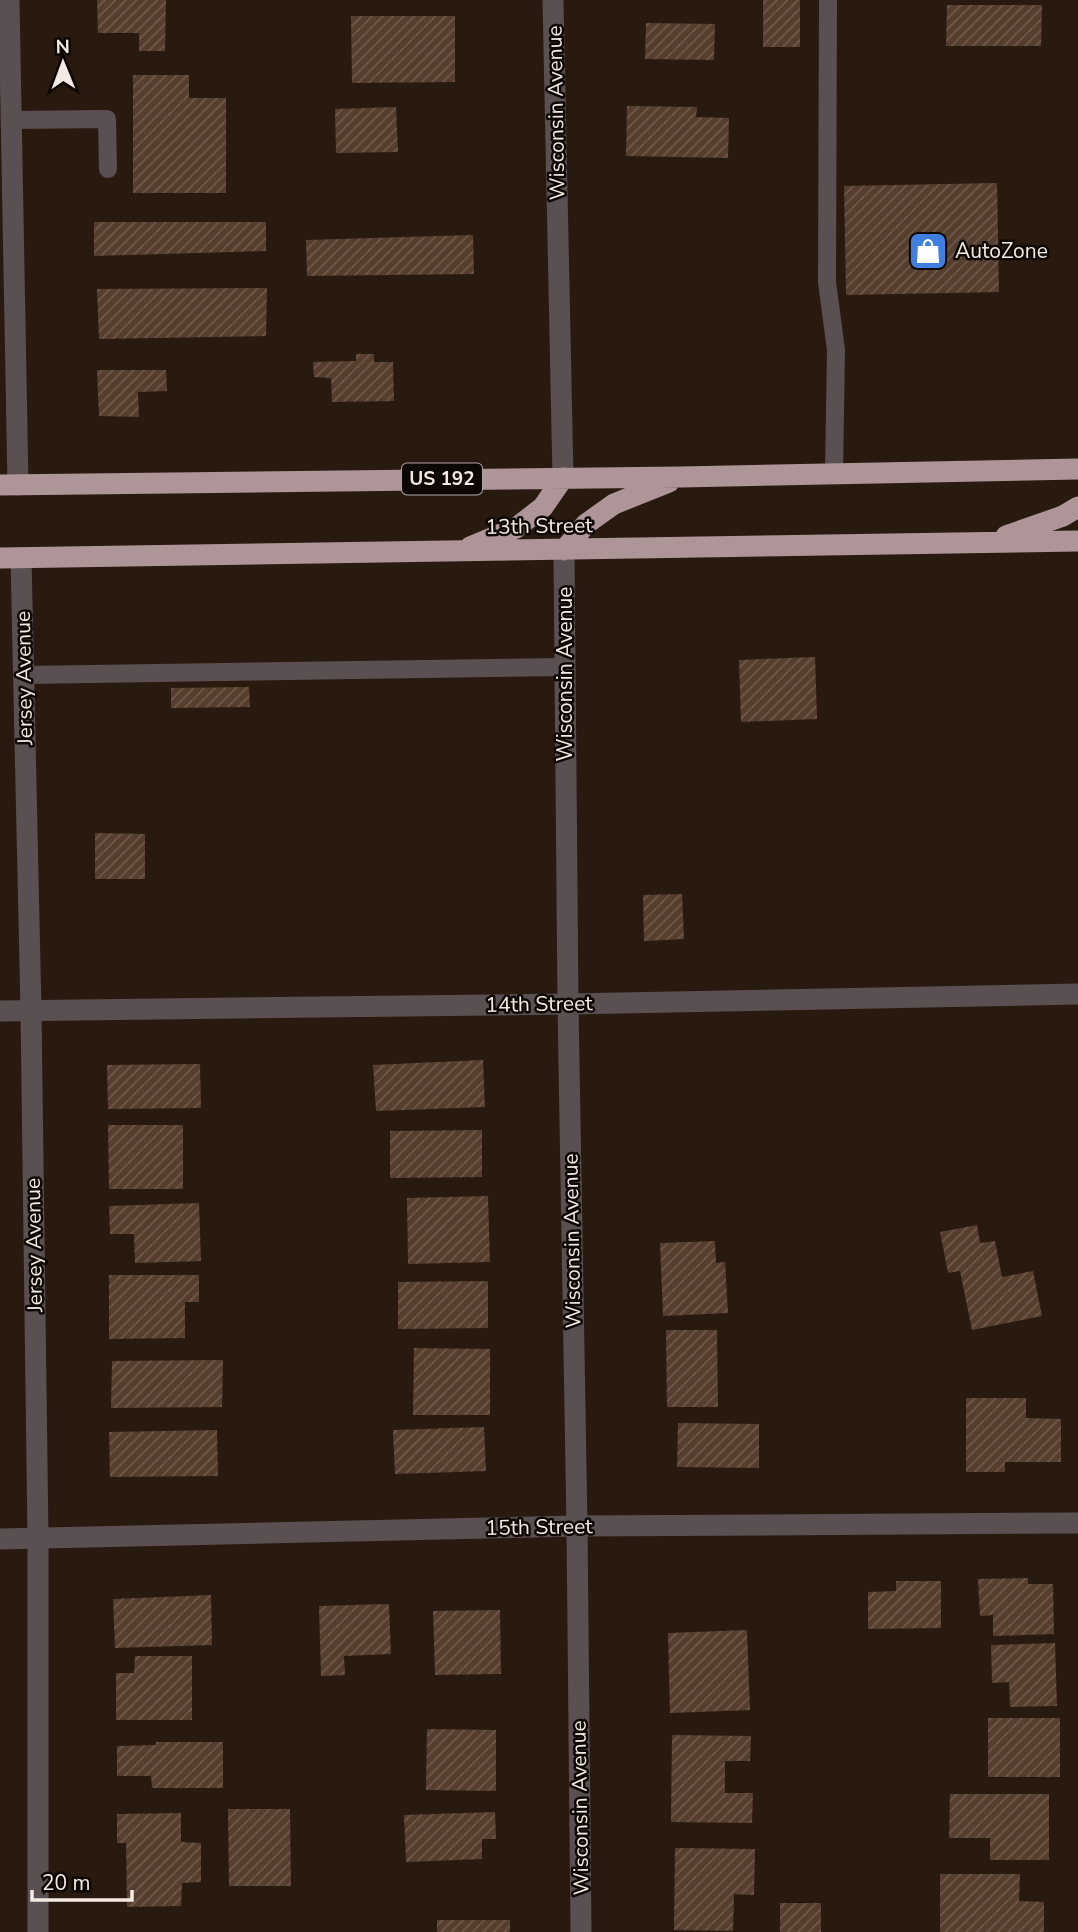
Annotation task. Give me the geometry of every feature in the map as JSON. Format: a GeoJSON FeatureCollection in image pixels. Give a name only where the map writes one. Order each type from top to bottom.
{"type":"FeatureCollection","features":[{"type":"Feature","properties":{"kind":"highway","name":"US 192"},"geometry":{"type":"LineString","coordinates":[[9,485],[1078,469]]}},
{"type":"Feature","properties":{"kind":"highway"},"geometry":{"type":"LineString","coordinates":[[565,550],[586,524],[614,504],[681,477]]}},
{"type":"Feature","properties":{"kind":"highway"},"geometry":{"type":"LineString","coordinates":[[458,552],[516,528],[543,507],[563,478]]}},
{"type":"Feature","properties":{"kind":"highway"},"geometry":{"type":"LineString","coordinates":[[988,543],[1063,516],[1078,507]]}},
{"type":"Feature","properties":{"kind":"highway","name":"13th Street"},"geometry":{"type":"LineString","coordinates":[[10,558],[1078,541]]}},
{"type":"Feature","properties":{"kind":"street"},"geometry":{"type":"LineString","coordinates":[[9,0],[12,120],[9,485]]}},
{"type":"Feature","properties":{"kind":"street","name":"Wisconsin Avenue"},"geometry":{"type":"LineString","coordinates":[[553,0],[563,478]]}},
{"type":"Feature","properties":{"kind":"street","name":"Wisconsin Avenue"},"geometry":{"type":"LineString","coordinates":[[565,550],[568,1004],[581,1932]]}},
{"type":"Feature","properties":{"kind":"street","name":"Jersey Avenue"},"geometry":{"type":"LineString","coordinates":[[10,558],[24,675],[31,1011],[38,1539],[38,1932]]}},
{"type":"Feature","properties":{"kind":"street","name":"14th Street"},"geometry":{"type":"LineString","coordinates":[[0,1011],[1078,994]]}},
{"type":"Feature","properties":{"kind":"street","name":"15th Street"},"geometry":{"type":"LineString","coordinates":[[0,1539],[577,1526],[1078,1522]]}},
{"type":"Feature","properties":{"kind":"lane"},"geometry":{"type":"LineString","coordinates":[[828,0],[827,282],[836,350],[834,474]]}},
{"type":"Feature","properties":{"kind":"lane"},"geometry":{"type":"LineString","coordinates":[[12,120],[107,119],[108,169]]}},
{"type":"Feature","properties":{"kind":"lane"},"geometry":{"type":"LineString","coordinates":[[24,675],[565,667]]}},
{"type":"Feature","properties":{"kind":"building"},"geometry":{"type":"Polygon","coordinates":[[[97,0],[166,0],[165,51],[139,51],[139,33],[98,33],[97,0]]]}},
{"type":"Feature","properties":{"kind":"building"},"geometry":{"type":"Polygon","coordinates":[[[763,0],[800,0],[800,47],[763,47],[763,0]]]}},
{"type":"Feature","properties":{"kind":"building"},"geometry":{"type":"Polygon","coordinates":[[[947,5],[1042,5],[1041,46],[946,46],[947,5]]]}},
{"type":"Feature","properties":{"kind":"building"},"geometry":{"type":"Polygon","coordinates":[[[351,16],[455,16],[455,82],[352,83],[351,16]]]}},
{"type":"Feature","properties":{"kind":"building"},"geometry":{"type":"Polygon","coordinates":[[[646,23],[715,24],[714,60],[645,59],[646,23]]]}},
{"type":"Feature","properties":{"kind":"building"},"geometry":{"type":"Polygon","coordinates":[[[133,75],[189,75],[189,98],[226,98],[226,193],[133,193],[133,75]]]}},
{"type":"Feature","properties":{"kind":"building"},"geometry":{"type":"Polygon","coordinates":[[[627,106],[697,107],[696,117],[729,118],[728,158],[626,156],[627,106]]]}},
{"type":"Feature","properties":{"kind":"building"},"geometry":{"type":"Polygon","coordinates":[[[396,107],[398,152],[336,153],[335,109],[396,107]]]}},
{"type":"Feature","properties":{"kind":"building"},"geometry":{"type":"Polygon","coordinates":[[[997,183],[999,292],[846,295],[844,186],[997,183]]]}},
{"type":"Feature","properties":{"kind":"building"},"geometry":{"type":"Polygon","coordinates":[[[94,222],[266,222],[266,251],[94,256],[94,222]]]}},
{"type":"Feature","properties":{"kind":"building"},"geometry":{"type":"Polygon","coordinates":[[[473,235],[474,274],[307,276],[306,240],[473,235]]]}},
{"type":"Feature","properties":{"kind":"building"},"geometry":{"type":"Polygon","coordinates":[[[267,288],[266,336],[99,339],[97,289],[267,288]]]}},
{"type":"Feature","properties":{"kind":"building"},"geometry":{"type":"Polygon","coordinates":[[[356,354],[374,354],[374,362],[393,362],[394,401],[332,402],[331,378],[314,377],[313,362],[356,361],[356,354]]]}},
{"type":"Feature","properties":{"kind":"building"},"geometry":{"type":"Polygon","coordinates":[[[97,370],[166,370],[167,391],[138,392],[139,417],[99,416],[97,370]]]}},
{"type":"Feature","properties":{"kind":"building"},"geometry":{"type":"Polygon","coordinates":[[[815,657],[817,719],[741,722],[739,660],[815,657]]]}},
{"type":"Feature","properties":{"kind":"building"},"geometry":{"type":"Polygon","coordinates":[[[249,687],[250,707],[171,708],[171,688],[249,687]]]}},
{"type":"Feature","properties":{"kind":"building"},"geometry":{"type":"Polygon","coordinates":[[[95,833],[145,834],[145,879],[95,879],[95,833]]]}},
{"type":"Feature","properties":{"kind":"building"},"geometry":{"type":"Polygon","coordinates":[[[682,894],[684,939],[644,941],[643,895],[682,894]]]}},
{"type":"Feature","properties":{"kind":"building"},"geometry":{"type":"Polygon","coordinates":[[[483,1060],[485,1107],[376,1111],[373,1065],[483,1060]]]}},
{"type":"Feature","properties":{"kind":"building"},"geometry":{"type":"Polygon","coordinates":[[[200,1064],[201,1108],[108,1109],[107,1065],[200,1064]]]}},
{"type":"Feature","properties":{"kind":"building"},"geometry":{"type":"Polygon","coordinates":[[[108,1125],[183,1125],[183,1189],[109,1189],[108,1125]]]}},
{"type":"Feature","properties":{"kind":"building"},"geometry":{"type":"Polygon","coordinates":[[[482,1130],[482,1177],[390,1178],[390,1131],[482,1130]]]}},
{"type":"Feature","properties":{"kind":"building"},"geometry":{"type":"Polygon","coordinates":[[[488,1196],[490,1262],[408,1264],[407,1198],[488,1196]]]}},
{"type":"Feature","properties":{"kind":"building"},"geometry":{"type":"Polygon","coordinates":[[[199,1203],[201,1261],[135,1263],[134,1234],[110,1234],[109,1206],[199,1203]]]}},
{"type":"Feature","properties":{"kind":"building"},"geometry":{"type":"Polygon","coordinates":[[[977,1225],[980,1243],[995,1241],[1002,1277],[1033,1271],[1042,1316],[972,1330],[960,1271],[948,1273],[940,1232],[977,1225]]]}},
{"type":"Feature","properties":{"kind":"building"},"geometry":{"type":"Polygon","coordinates":[[[715,1241],[716,1263],[725,1262],[728,1313],[663,1316],[660,1243],[715,1241]]]}},
{"type":"Feature","properties":{"kind":"building"},"geometry":{"type":"Polygon","coordinates":[[[109,1275],[199,1275],[199,1302],[185,1302],[185,1338],[109,1339],[109,1275]]]}},
{"type":"Feature","properties":{"kind":"building"},"geometry":{"type":"Polygon","coordinates":[[[488,1281],[488,1328],[398,1329],[398,1282],[488,1281]]]}},
{"type":"Feature","properties":{"kind":"building"},"geometry":{"type":"Polygon","coordinates":[[[666,1330],[717,1330],[718,1407],[667,1407],[666,1330]]]}},
{"type":"Feature","properties":{"kind":"building"},"geometry":{"type":"Polygon","coordinates":[[[414,1348],[490,1349],[490,1415],[413,1415],[414,1348]]]}},
{"type":"Feature","properties":{"kind":"building"},"geometry":{"type":"Polygon","coordinates":[[[223,1360],[222,1407],[111,1408],[112,1361],[223,1360]]]}},
{"type":"Feature","properties":{"kind":"building"},"geometry":{"type":"Polygon","coordinates":[[[966,1398],[1026,1398],[1026,1418],[1061,1419],[1061,1462],[1005,1462],[1005,1472],[966,1472],[966,1398]]]}},
{"type":"Feature","properties":{"kind":"building"},"geometry":{"type":"Polygon","coordinates":[[[678,1423],[759,1424],[759,1468],[677,1467],[678,1423]]]}},
{"type":"Feature","properties":{"kind":"building"},"geometry":{"type":"Polygon","coordinates":[[[484,1427],[486,1471],[395,1474],[393,1430],[484,1427]]]}},
{"type":"Feature","properties":{"kind":"building"},"geometry":{"type":"Polygon","coordinates":[[[217,1430],[218,1476],[110,1477],[109,1432],[217,1430]]]}},
{"type":"Feature","properties":{"kind":"building"},"geometry":{"type":"Polygon","coordinates":[[[1028,1578],[1028,1584],[1053,1584],[1054,1634],[993,1636],[993,1615],[980,1616],[978,1579],[1028,1578]]]}},
{"type":"Feature","properties":{"kind":"building"},"geometry":{"type":"Polygon","coordinates":[[[896,1581],[941,1581],[941,1628],[868,1629],[868,1592],[896,1591],[896,1581]]]}},
{"type":"Feature","properties":{"kind":"building"},"geometry":{"type":"Polygon","coordinates":[[[211,1595],[212,1645],[115,1648],[113,1599],[211,1595]]]}},
{"type":"Feature","properties":{"kind":"building"},"geometry":{"type":"Polygon","coordinates":[[[389,1604],[391,1654],[344,1656],[345,1675],[321,1676],[319,1606],[389,1604]]]}},
{"type":"Feature","properties":{"kind":"building"},"geometry":{"type":"Polygon","coordinates":[[[500,1610],[501,1674],[435,1675],[433,1611],[500,1610]]]}},
{"type":"Feature","properties":{"kind":"building"},"geometry":{"type":"Polygon","coordinates":[[[747,1630],[750,1710],[670,1713],[668,1633],[747,1630]]]}},
{"type":"Feature","properties":{"kind":"building"},"geometry":{"type":"Polygon","coordinates":[[[1055,1643],[1057,1706],[1010,1707],[1009,1682],[992,1683],[991,1645],[1055,1643]]]}},
{"type":"Feature","properties":{"kind":"building"},"geometry":{"type":"Polygon","coordinates":[[[135,1656],[192,1656],[192,1720],[116,1720],[116,1673],[134,1673],[135,1656]]]}},
{"type":"Feature","properties":{"kind":"building"},"geometry":{"type":"Polygon","coordinates":[[[988,1718],[1060,1718],[1060,1777],[988,1777],[988,1718]]]}},
{"type":"Feature","properties":{"kind":"building"},"geometry":{"type":"Polygon","coordinates":[[[427,1729],[496,1730],[496,1791],[426,1790],[427,1729]]]}},
{"type":"Feature","properties":{"kind":"building"},"geometry":{"type":"Polygon","coordinates":[[[672,1735],[751,1736],[750,1761],[725,1761],[725,1793],[753,1793],[752,1823],[671,1822],[672,1735]]]}},
{"type":"Feature","properties":{"kind":"building"},"geometry":{"type":"Polygon","coordinates":[[[156,1742],[223,1742],[223,1788],[152,1788],[151,1776],[117,1776],[117,1746],[156,1745],[156,1742]]]}},
{"type":"Feature","properties":{"kind":"building"},"geometry":{"type":"Polygon","coordinates":[[[950,1794],[1049,1794],[1049,1860],[990,1860],[990,1838],[949,1838],[950,1794]]]}},
{"type":"Feature","properties":{"kind":"building"},"geometry":{"type":"Polygon","coordinates":[[[228,1809],[290,1809],[291,1886],[229,1886],[228,1809]]]}},
{"type":"Feature","properties":{"kind":"building"},"geometry":{"type":"Polygon","coordinates":[[[495,1812],[496,1839],[482,1839],[482,1859],[406,1862],[404,1815],[495,1812]]]}},
{"type":"Feature","properties":{"kind":"building"},"geometry":{"type":"Polygon","coordinates":[[[181,1813],[181,1842],[201,1843],[201,1882],[182,1883],[181,1906],[127,1907],[126,1843],[117,1843],[117,1814],[181,1813]]]}},
{"type":"Feature","properties":{"kind":"building"},"geometry":{"type":"Polygon","coordinates":[[[675,1848],[755,1849],[754,1895],[734,1894],[733,1931],[674,1930],[675,1848]]]}},
{"type":"Feature","properties":{"kind":"building"},"geometry":{"type":"Polygon","coordinates":[[[940,1874],[1020,1874],[1019,1901],[1044,1902],[1044,1932],[940,1932],[940,1874]]]}},
{"type":"Feature","properties":{"kind":"building"},"geometry":{"type":"Polygon","coordinates":[[[780,1903],[821,1903],[821,1932],[780,1932],[780,1903]]]}},
{"type":"Feature","properties":{"kind":"building"},"geometry":{"type":"Polygon","coordinates":[[[437,1920],[510,1920],[510,1932],[437,1932],[437,1920]]]}},
{"type":"Feature","properties":{"kind":"place","name":"AutoZone"},"geometry":{"type":"Point","coordinates":[928,251]}}]}
